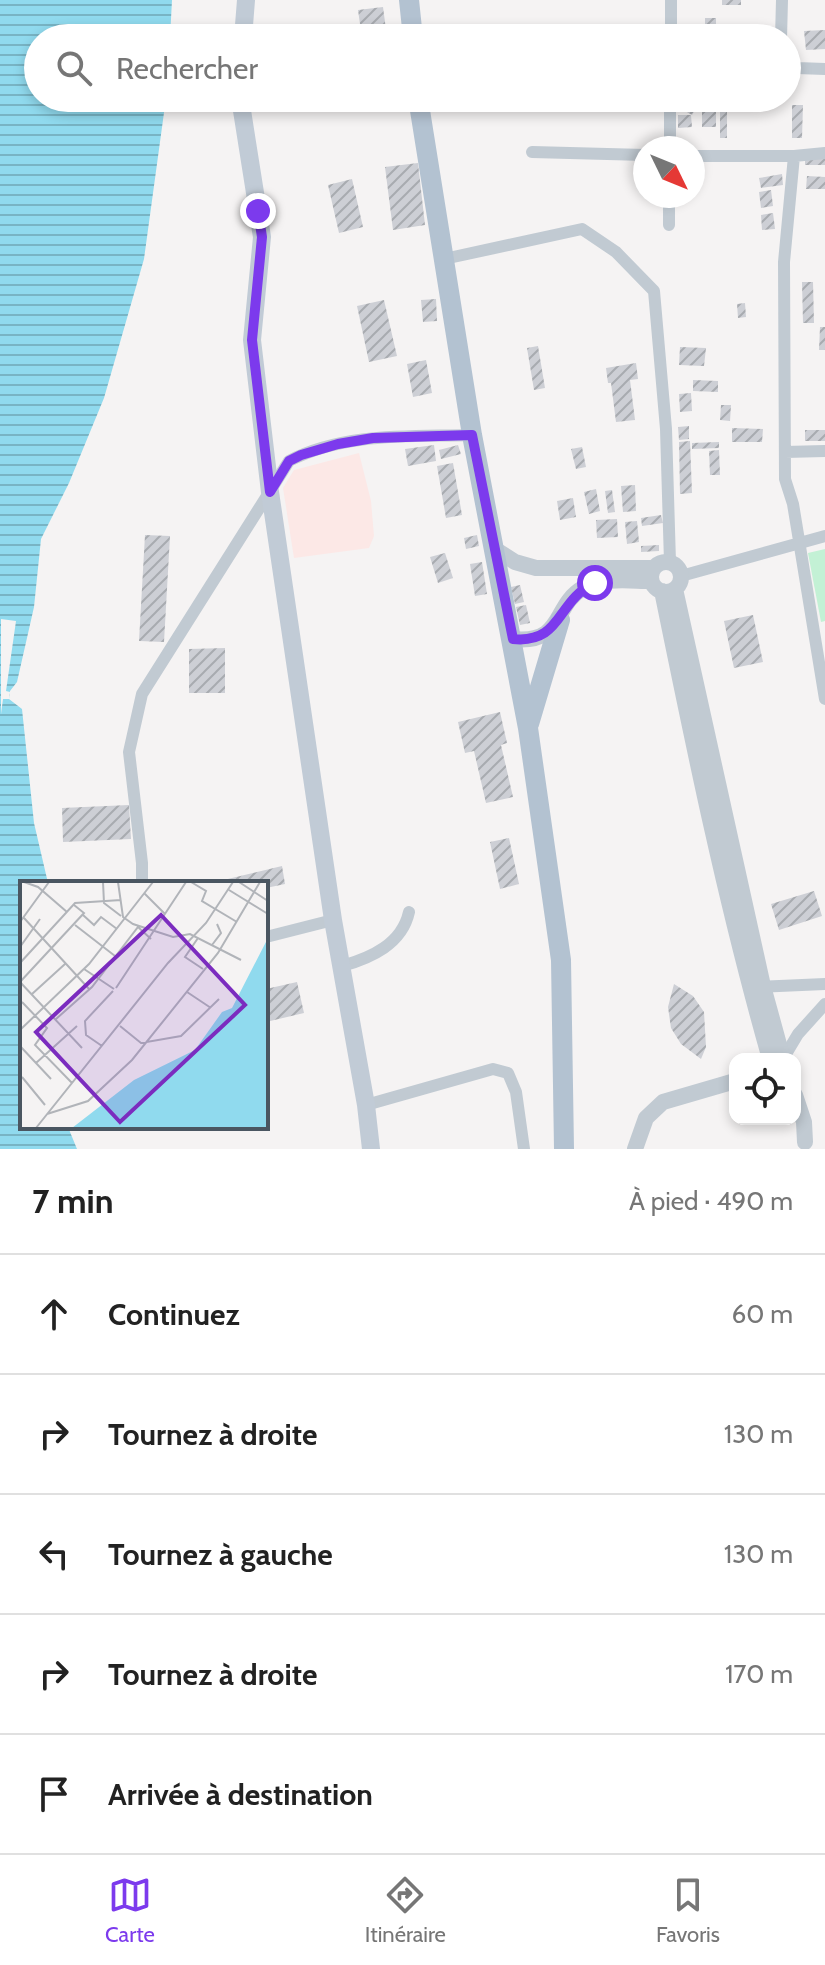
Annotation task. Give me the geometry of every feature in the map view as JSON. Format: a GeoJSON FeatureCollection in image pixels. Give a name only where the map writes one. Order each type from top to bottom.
{"type":"FeatureCollection","features":[{"type":"Feature","properties":{"kind":"main road"},"geometry":{"type":"LineString","coordinates":[[244,24],[246,0]]}},
{"type":"Feature","properties":{"kind":"main road"},"geometry":{"type":"LineString","coordinates":[[409,0],[412,24]]}},
{"type":"Feature","properties":{"kind":"main road"},"geometry":{"type":"LineString","coordinates":[[242,112],[262,237],[252,340],[270,492],[333,920],[371,1149]]}},
{"type":"Feature","properties":{"kind":"main road"},"geometry":{"type":"LineString","coordinates":[[420,112],[472,435],[528,728],[561,960],[564,1149]]}},
{"type":"Feature","properties":{"kind":"main road"},"geometry":{"type":"LineString","coordinates":[[528,728],[560,620]]}},
{"type":"Feature","properties":{"kind":"street"},"geometry":{"type":"LineString","coordinates":[[671,0],[671,24]]}},
{"type":"Feature","properties":{"kind":"street"},"geometry":{"type":"LineString","coordinates":[[781,24],[782,0]]}},
{"type":"Feature","properties":{"kind":"street"},"geometry":{"type":"LineString","coordinates":[[801,68],[825,69]]}},
{"type":"Feature","properties":{"kind":"street"},"geometry":{"type":"LineString","coordinates":[[670,112],[670,136]]}},
{"type":"Feature","properties":{"kind":"street"},"geometry":{"type":"LineString","coordinates":[[532,152],[633,155]]}},
{"type":"Feature","properties":{"kind":"street"},"geometry":{"type":"LineString","coordinates":[[705,156],[825,153]]}},
{"type":"Feature","properties":{"kind":"street"},"geometry":{"type":"LineString","coordinates":[[794,156],[784,262],[785,479],[800,542],[825,699]]}},
{"type":"Feature","properties":{"kind":"street"},"geometry":{"type":"LineString","coordinates":[[669,208],[669,225]]}},
{"type":"Feature","properties":{"kind":"street"},"geometry":{"type":"LineString","coordinates":[[444,259],[582,229],[616,252],[654,291],[666,429],[665,578],[769,1053]]}},
{"type":"Feature","properties":{"kind":"street"},"geometry":{"type":"LineString","coordinates":[[142,881],[129,752],[142,694],[289,461],[338,444],[373,438],[472,435]]}},
{"type":"Feature","properties":{"kind":"street"},"geometry":{"type":"LineString","coordinates":[[785,452],[825,451]]}},
{"type":"Feature","properties":{"kind":"street"},"geometry":{"type":"LineString","coordinates":[[513,639],[535,639],[560,620],[571,599],[595,583],[665,578],[825,536]]}},
{"type":"Feature","properties":{"kind":"street"},"geometry":{"type":"LineString","coordinates":[[493,548],[515,562],[536,568],[665,578]]}},
{"type":"Feature","properties":{"kind":"street"},"geometry":{"type":"LineString","coordinates":[[342,966],[371,958],[388,945],[406,926],[409,912]]}},
{"type":"Feature","properties":{"kind":"street"},"geometry":{"type":"LineString","coordinates":[[268,936],[333,920]]}},
{"type":"Feature","properties":{"kind":"street"},"geometry":{"type":"LineString","coordinates":[[756,986],[825,984]]}},
{"type":"Feature","properties":{"kind":"street"},"geometry":{"type":"LineString","coordinates":[[756,986],[781,1053]]}},
{"type":"Feature","properties":{"kind":"street"},"geometry":{"type":"LineString","coordinates":[[787,1053],[798,1034],[825,1004]]}},
{"type":"Feature","properties":{"kind":"street"},"geometry":{"type":"LineString","coordinates":[[366,1105],[493,1069],[508,1073],[516,1092],[524,1149]]}},
{"type":"Feature","properties":{"kind":"street"},"geometry":{"type":"LineString","coordinates":[[635,1149],[646,1118],[663,1102],[729,1083]]}},
{"type":"Feature","properties":{"kind":"street"},"geometry":{"type":"LineString","coordinates":[[801,1113],[806,1145]]}},
{"type":"Feature","properties":{"kind":"street"},"geometry":{"type":"LineString","coordinates":[[795,1125],[806,1145]]}},
{"type":"Feature","properties":{"kind":"shaded area"},"geometry":{"type":"Polygon","coordinates":[[[359,453],[371,501],[374,536],[369,548],[294,558],[283,488],[294,470],[359,453]]]}},
{"type":"Feature","properties":{"kind":"green space"},"geometry":{"type":"Polygon","coordinates":[[[825,549],[825,621],[821,622],[808,553],[825,549]]]}},
{"type":"Feature","properties":{"kind":"water"},"geometry":{"type":"Polygon","coordinates":[[[0,0],[172,0],[171,24],[24,24],[24,112],[164,112],[144,259],[104,398],[69,483],[41,539],[34,607],[17,682],[10,691],[9,699],[22,709],[34,823],[48,881],[20,881],[20,1129],[69,1129],[77,1149],[0,1149],[0,0]]]}},
{"type":"Feature","properties":{"kind":"pier"},"geometry":{"type":"Polygon","coordinates":[[[1,619],[16,621],[6,691],[10,692],[9,699],[3,699],[1,714],[1,619]]]}},
{"type":"Feature","properties":{"kind":"building"},"geometry":{"type":"Polygon","coordinates":[[[722,0],[741,0],[741,5],[722,5],[722,0]]]}},
{"type":"Feature","properties":{"kind":"building"},"geometry":{"type":"Polygon","coordinates":[[[383,7],[385,24],[360,24],[358,10],[383,7]]]}},
{"type":"Feature","properties":{"kind":"building"},"geometry":{"type":"Polygon","coordinates":[[[705,18],[716,18],[716,24],[705,24],[705,18]]]}},
{"type":"Feature","properties":{"kind":"building"},"geometry":{"type":"Polygon","coordinates":[[[825,30],[825,49],[806,50],[804,31],[825,30]]]}},
{"type":"Feature","properties":{"kind":"building"},"geometry":{"type":"Polygon","coordinates":[[[803,105],[802,138],[792,138],[792,112],[801,112],[803,105]]]}},
{"type":"Feature","properties":{"kind":"building"},"geometry":{"type":"Polygon","coordinates":[[[702,112],[716,112],[716,127],[702,127],[702,112]]]}},
{"type":"Feature","properties":{"kind":"building"},"geometry":{"type":"Polygon","coordinates":[[[720,112],[727,112],[727,138],[720,138],[720,112]]]}},
{"type":"Feature","properties":{"kind":"building"},"geometry":{"type":"Polygon","coordinates":[[[678,115],[691,115],[692,127],[678,128],[678,115]]]}},
{"type":"Feature","properties":{"kind":"building"},"geometry":{"type":"Polygon","coordinates":[[[805,154],[825,154],[825,165],[805,165],[805,154]]]}},
{"type":"Feature","properties":{"kind":"building"},"geometry":{"type":"Polygon","coordinates":[[[418,163],[425,225],[393,230],[385,167],[418,163]]]}},
{"type":"Feature","properties":{"kind":"building"},"geometry":{"type":"Polygon","coordinates":[[[782,174],[783,185],[761,188],[759,178],[782,174]]]}},
{"type":"Feature","properties":{"kind":"building"},"geometry":{"type":"Polygon","coordinates":[[[807,176],[825,177],[825,189],[806,189],[807,176]]]}},
{"type":"Feature","properties":{"kind":"building"},"geometry":{"type":"Polygon","coordinates":[[[352,179],[363,227],[339,233],[328,185],[352,179]]]}},
{"type":"Feature","properties":{"kind":"building"},"geometry":{"type":"Polygon","coordinates":[[[771,190],[773,206],[761,208],[759,192],[771,190]]]}},
{"type":"Feature","properties":{"kind":"building"},"geometry":{"type":"Polygon","coordinates":[[[773,213],[775,229],[762,230],[761,215],[773,213]]]}},
{"type":"Feature","properties":{"kind":"building"},"geometry":{"type":"Polygon","coordinates":[[[802,282],[813,282],[814,323],[803,323],[802,282]]]}},
{"type":"Feature","properties":{"kind":"building"},"geometry":{"type":"Polygon","coordinates":[[[436,299],[437,321],[423,322],[421,300],[436,299]]]}},
{"type":"Feature","properties":{"kind":"building"},"geometry":{"type":"Polygon","coordinates":[[[384,300],[397,356],[369,362],[357,306],[384,300]]]}},
{"type":"Feature","properties":{"kind":"building"},"geometry":{"type":"Polygon","coordinates":[[[745,303],[746,317],[738,318],[737,304],[745,303]]]}},
{"type":"Feature","properties":{"kind":"building"},"geometry":{"type":"Polygon","coordinates":[[[820,327],[825,327],[825,350],[819,350],[820,327]]]}},
{"type":"Feature","properties":{"kind":"building"},"geometry":{"type":"Polygon","coordinates":[[[538,346],[545,388],[534,390],[527,348],[538,346]]]}},
{"type":"Feature","properties":{"kind":"building"},"geometry":{"type":"Polygon","coordinates":[[[680,347],[706,348],[704,366],[679,365],[680,347]]]}},
{"type":"Feature","properties":{"kind":"building"},"geometry":{"type":"Polygon","coordinates":[[[426,360],[432,393],[413,397],[407,364],[426,360]]]}},
{"type":"Feature","properties":{"kind":"building"},"geometry":{"type":"Polygon","coordinates":[[[636,363],[638,379],[630,380],[635,420],[616,422],[606,368],[636,363]]]}},
{"type":"Feature","properties":{"kind":"building"},"geometry":{"type":"Polygon","coordinates":[[[693,380],[718,381],[718,392],[693,391],[693,380]]]}},
{"type":"Feature","properties":{"kind":"building"},"geometry":{"type":"Polygon","coordinates":[[[691,393],[692,411],[680,412],[679,394],[691,393]]]}},
{"type":"Feature","properties":{"kind":"building"},"geometry":{"type":"Polygon","coordinates":[[[721,405],[731,405],[730,421],[720,420],[721,405]]]}},
{"type":"Feature","properties":{"kind":"building"},"geometry":{"type":"Polygon","coordinates":[[[689,426],[689,439],[679,440],[678,427],[689,426]]]}},
{"type":"Feature","properties":{"kind":"building"},"geometry":{"type":"Polygon","coordinates":[[[732,428],[763,429],[762,442],[732,442],[732,428]]]}},
{"type":"Feature","properties":{"kind":"building"},"geometry":{"type":"Polygon","coordinates":[[[805,430],[825,430],[825,441],[805,441],[805,430]]]}},
{"type":"Feature","properties":{"kind":"building"},"geometry":{"type":"Polygon","coordinates":[[[690,441],[692,493],[680,494],[679,442],[690,441]]]}},
{"type":"Feature","properties":{"kind":"building"},"geometry":{"type":"Polygon","coordinates":[[[719,442],[719,448],[692,449],[692,443],[719,442]]]}},
{"type":"Feature","properties":{"kind":"building"},"geometry":{"type":"Polygon","coordinates":[[[434,445],[436,461],[408,466],[405,449],[434,445]]]}},
{"type":"Feature","properties":{"kind":"building"},"geometry":{"type":"Polygon","coordinates":[[[458,445],[461,454],[441,459],[439,450],[458,445]]]}},
{"type":"Feature","properties":{"kind":"building"},"geometry":{"type":"Polygon","coordinates":[[[582,447],[586,467],[576,469],[571,449],[582,447]]]}},
{"type":"Feature","properties":{"kind":"building"},"geometry":{"type":"Polygon","coordinates":[[[719,450],[720,475],[710,475],[709,451],[719,450]]]}},
{"type":"Feature","properties":{"kind":"building"},"geometry":{"type":"Polygon","coordinates":[[[453,463],[462,515],[446,518],[437,466],[453,463]]]}},
{"type":"Feature","properties":{"kind":"building"},"geometry":{"type":"Polygon","coordinates":[[[635,485],[636,511],[623,512],[621,486],[635,485]]]}},
{"type":"Feature","properties":{"kind":"building"},"geometry":{"type":"Polygon","coordinates":[[[596,489],[600,511],[589,514],[584,492],[596,489]]]}},
{"type":"Feature","properties":{"kind":"building"},"geometry":{"type":"Polygon","coordinates":[[[612,490],[615,512],[608,513],[605,491],[612,490]]]}},
{"type":"Feature","properties":{"kind":"building"},"geometry":{"type":"Polygon","coordinates":[[[573,498],[576,517],[560,520],[557,501],[573,498]]]}},
{"type":"Feature","properties":{"kind":"building"},"geometry":{"type":"Polygon","coordinates":[[[661,515],[663,523],[642,526],[641,518],[661,515]]]}},
{"type":"Feature","properties":{"kind":"building"},"geometry":{"type":"Polygon","coordinates":[[[617,519],[618,537],[597,538],[596,520],[617,519]]]}},
{"type":"Feature","properties":{"kind":"building"},"geometry":{"type":"Polygon","coordinates":[[[637,521],[639,542],[627,544],[625,522],[637,521]]]}},
{"type":"Feature","properties":{"kind":"building"},"geometry":{"type":"Polygon","coordinates":[[[145,535],[170,536],[164,642],[139,641],[145,535]]]}},
{"type":"Feature","properties":{"kind":"building"},"geometry":{"type":"Polygon","coordinates":[[[477,535],[479,546],[466,549],[464,538],[477,535]]]}},
{"type":"Feature","properties":{"kind":"building"},"geometry":{"type":"Polygon","coordinates":[[[659,545],[659,551],[641,552],[641,546],[659,545]]]}},
{"type":"Feature","properties":{"kind":"building"},"geometry":{"type":"Polygon","coordinates":[[[445,553],[453,578],[438,583],[430,557],[445,553]]]}},
{"type":"Feature","properties":{"kind":"building"},"geometry":{"type":"Polygon","coordinates":[[[482,562],[487,594],[475,596],[470,564],[482,562]]]}},
{"type":"Feature","properties":{"kind":"building"},"geometry":{"type":"Polygon","coordinates":[[[520,585],[524,602],[515,604],[511,587],[520,585]]]}},
{"type":"Feature","properties":{"kind":"building"},"geometry":{"type":"Polygon","coordinates":[[[526,605],[530,623],[520,625],[516,607],[526,605]]]}},
{"type":"Feature","properties":{"kind":"building"},"geometry":{"type":"Polygon","coordinates":[[[753,615],[763,662],[734,668],[724,621],[753,615]]]}},
{"type":"Feature","properties":{"kind":"building"},"geometry":{"type":"Polygon","coordinates":[[[225,648],[225,693],[189,693],[189,649],[225,648]]]}},
{"type":"Feature","properties":{"kind":"building"},"geometry":{"type":"Polygon","coordinates":[[[500,712],[507,743],[501,745],[513,797],[486,803],[474,751],[465,753],[458,722],[500,712]]]}},
{"type":"Feature","properties":{"kind":"building"},"geometry":{"type":"Polygon","coordinates":[[[129,805],[131,839],[63,842],[62,808],[129,805]]]}},
{"type":"Feature","properties":{"kind":"building"},"geometry":{"type":"Polygon","coordinates":[[[509,838],[519,884],[500,889],[490,842],[509,838]]]}},
{"type":"Feature","properties":{"kind":"building"},"geometry":{"type":"Polygon","coordinates":[[[282,866],[285,884],[268,888],[268,881],[219,881],[282,866]]]}},
{"type":"Feature","properties":{"kind":"building"},"geometry":{"type":"Polygon","coordinates":[[[814,891],[822,916],[779,930],[771,904],[814,891]]]}},
{"type":"Feature","properties":{"kind":"building"},"geometry":{"type":"Polygon","coordinates":[[[297,982],[304,1013],[268,1022],[268,989],[297,982]]]}},
{"type":"Feature","properties":{"kind":"building"},"geometry":{"type":"Polygon","coordinates":[[[674,984],[693,996],[704,1012],[706,1047],[701,1059],[681,1044],[671,1028],[668,1007],[674,984]]]}},
{"type":"Feature","properties":{"kind":"route"},"geometry":{"type":"LineString","coordinates":[[258,211],[262,237],[252,340],[270,492],[289,461],[338,444],[373,438],[472,435],[513,639],[526,641],[544,634],[560,620],[571,599],[595,583]]}}]}
